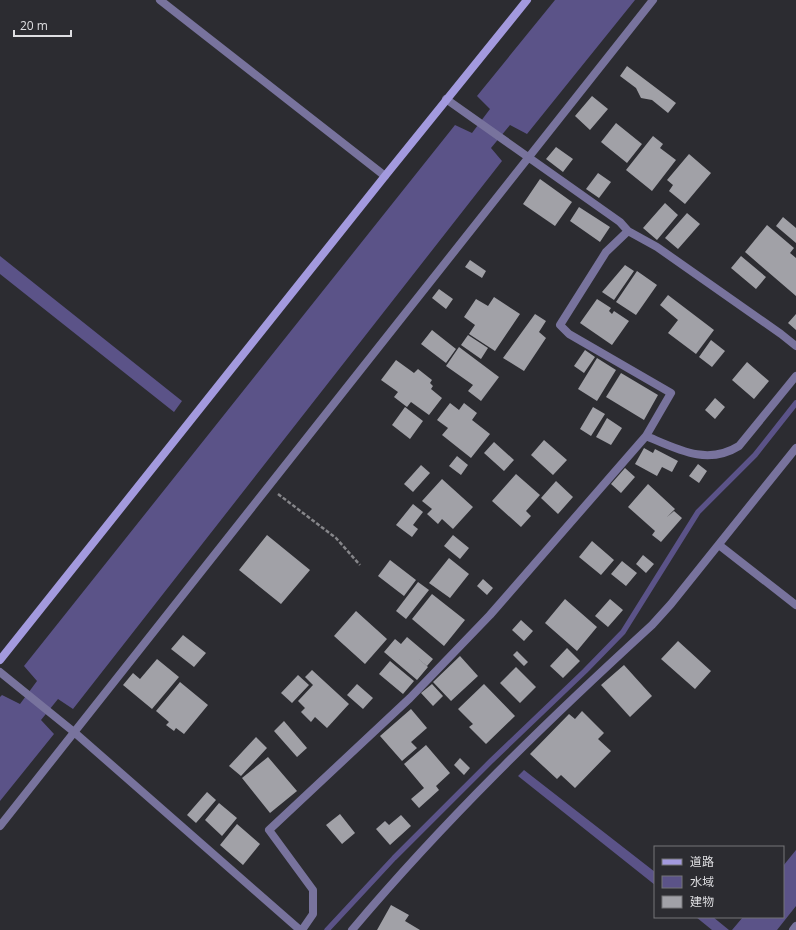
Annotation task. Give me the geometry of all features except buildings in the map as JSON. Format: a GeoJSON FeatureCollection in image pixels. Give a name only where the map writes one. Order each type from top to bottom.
{"type":"FeatureCollection","features":[{"type":"Feature","properties":{"kind":"street"},"geometry":{"type":"LineString","coordinates":[[160,0],[385,176]]}},
{"type":"Feature","properties":{"kind":"street"},"geometry":{"type":"LineString","coordinates":[[0,660],[527,0]]}},
{"type":"Feature","properties":{"kind":"street"},"geometry":{"type":"LineString","coordinates":[[0,826],[653,0]]}},
{"type":"Feature","properties":{"kind":"street"},"geometry":{"type":"LineString","coordinates":[[446,100],[476,119],[528,158],[620,222],[628,231],[657,247],[796,346]]}},
{"type":"Feature","properties":{"kind":"street"},"geometry":{"type":"LineString","coordinates":[[0,672],[74,732],[301,930],[313,914],[313,890],[269,830],[410,698],[446,662],[541,558],[646,436],[671,393],[569,334],[560,325],[606,252],[628,231]]}},
{"type":"Feature","properties":{"kind":"street"},"geometry":{"type":"LineString","coordinates":[[646,436],[680,451],[704,456],[727,454],[739,446],[796,376]]}},
{"type":"Feature","properties":{"kind":"street"},"geometry":{"type":"LineString","coordinates":[[352,930],[424,847],[485,785],[652,625],[719,545],[796,448]]}},
{"type":"Feature","properties":{"kind":"street"},"geometry":{"type":"LineString","coordinates":[[719,545],[796,605]]}},
{"type":"Feature","properties":{"kind":"street"},"geometry":{"type":"LineString","coordinates":[[793,930],[796,926]]}},
{"type":"Feature","properties":{"kind":"path"},"geometry":{"type":"LineString","coordinates":[[268,486],[336,538],[348,549],[360,565]]}},
{"type":"Feature","properties":{"kind":"water"},"geometry":{"type":"Polygon","coordinates":[[[555,0],[635,0],[527,134],[510,125],[491,148],[502,161],[73,709],[58,699],[41,720],[54,734],[0,801],[0,697],[2,695],[20,704],[37,681],[24,666],[455,125],[472,133],[490,109],[477,96],[555,0]]]}},
{"type":"Feature","properties":{"kind":"water"},"geometry":{"type":"Polygon","coordinates":[[[0,256],[182,401],[174,412],[0,274],[0,256]]]}},
{"type":"Feature","properties":{"kind":"water"},"geometry":{"type":"Polygon","coordinates":[[[524,770],[654,871],[654,884],[518,776],[524,770]]]}},
{"type":"Feature","properties":{"kind":"water"},"geometry":{"type":"Polygon","coordinates":[[[796,850],[796,906],[777,930],[732,930],[742,918],[784,918],[784,865],[796,850]]]}},
{"type":"Feature","properties":{"kind":"water"},"geometry":{"type":"Polygon","coordinates":[[[697,918],[714,918],[729,930],[712,930],[697,918]]]}},
{"type":"Feature","properties":{"kind":"waterway"},"geometry":{"type":"LineString","coordinates":[[327,930],[394,858],[623,632],[698,512],[755,455],[796,403]]}}]}
